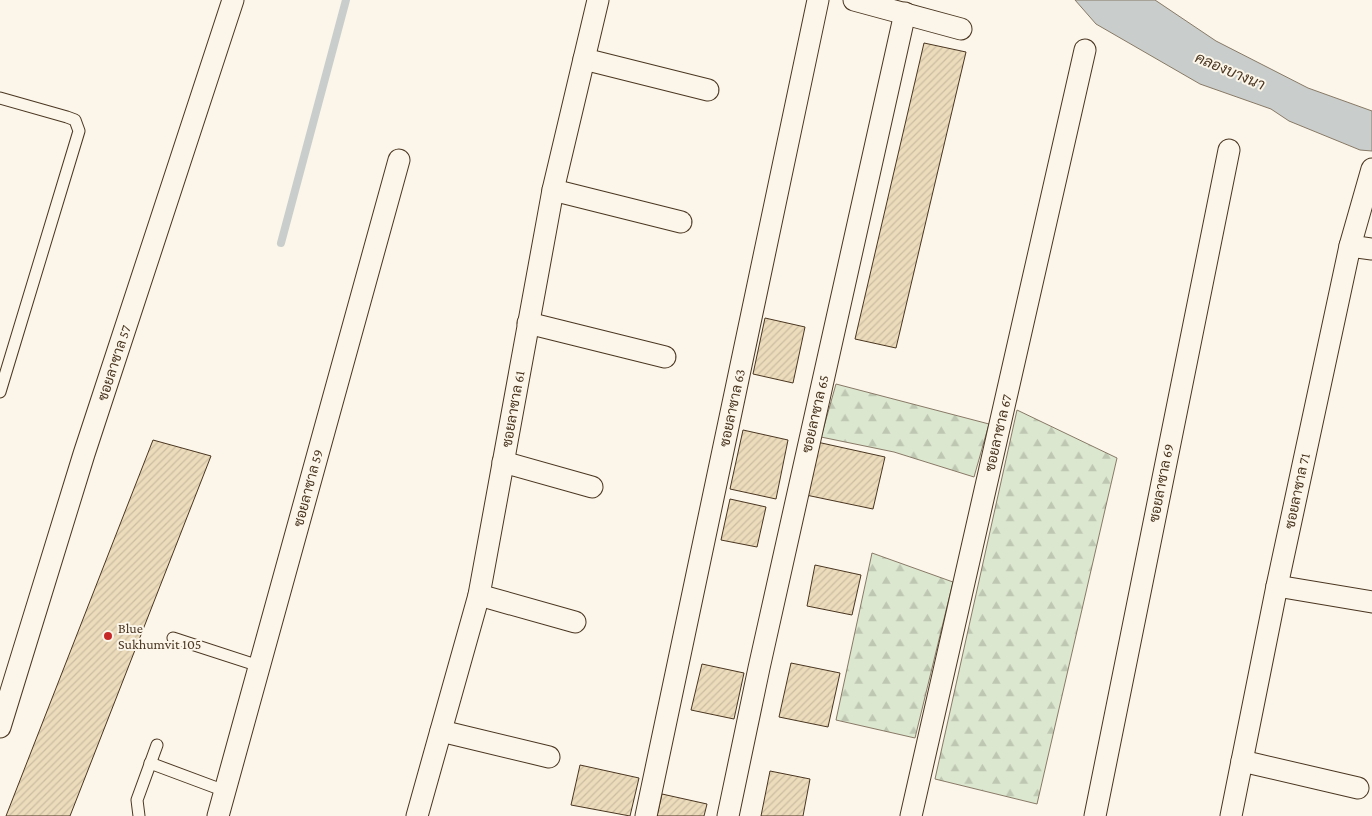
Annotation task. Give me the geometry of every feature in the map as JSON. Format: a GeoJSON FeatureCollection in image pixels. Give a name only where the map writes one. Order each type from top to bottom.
{"type":"FeatureCollection","features":[{"type":"Feature","properties":{"kind":"street","name":"ซอยลาซาล 57"},"geometry":{"type":"LineString","coordinates":[[0,728],[84,454],[233,0]]}},
{"type":"Feature","properties":{"kind":"street","name":"ซอยลาซาล 61"},"geometry":{"type":"LineString","coordinates":[[417,816],[479,595],[553,190],[598,0]]}},
{"type":"Feature","properties":{"kind":"street","name":"ซอยลาซาล 63"},"geometry":{"type":"LineString","coordinates":[[646,816],[818,0]]}},
{"type":"Feature","properties":{"kind":"street"},"geometry":{"type":"LineString","coordinates":[[854,0],[961,30]]}},
{"type":"Feature","properties":{"kind":"street","name":"ซอยลาซาล 65"},"geometry":{"type":"LineString","coordinates":[[728,816],[904,13]]}},
{"type":"Feature","properties":{"kind":"street","name":"ซอยลาซาล 67"},"geometry":{"type":"LineString","coordinates":[[911,816],[1085,50]]}},
{"type":"Feature","properties":{"kind":"street"},"geometry":{"type":"LineString","coordinates":[[584,59],[708,90]]}},
{"type":"Feature","properties":{"kind":"street","name":"ซอยลาซาล 69"},"geometry":{"type":"LineString","coordinates":[[1095,816],[1228,150]]}},
{"type":"Feature","properties":{"kind":"street","name":"ซอยลาซาล 59"},"geometry":{"type":"LineString","coordinates":[[218,816],[399,160]]}},
{"type":"Feature","properties":{"kind":"street","name":"ซอยลาซาล 71"},"geometry":{"type":"LineString","coordinates":[[1232,816],[1277,586],[1350,246],[1372,169]]}},
{"type":"Feature","properties":{"kind":"street"},"geometry":{"type":"LineString","coordinates":[[553,190],[681,222]]}},
{"type":"Feature","properties":{"kind":"street"},"geometry":{"type":"LineString","coordinates":[[1350,246],[1372,249]]}},
{"type":"Feature","properties":{"kind":"street"},"geometry":{"type":"LineString","coordinates":[[528,323],[665,357]]}},
{"type":"Feature","properties":{"kind":"street"},"geometry":{"type":"LineString","coordinates":[[503,462],[592,487]]}},
{"type":"Feature","properties":{"kind":"street"},"geometry":{"type":"LineString","coordinates":[[1277,586],[1372,602]]}},
{"type":"Feature","properties":{"kind":"street"},"geometry":{"type":"LineString","coordinates":[[479,595],[575,622]]}},
{"type":"Feature","properties":{"kind":"street"},"geometry":{"type":"LineString","coordinates":[[441,731],[549,757]]}},
{"type":"Feature","properties":{"kind":"street"},"geometry":{"type":"LineString","coordinates":[[1242,761],[1358,788]]}},
{"type":"Feature","properties":{"kind":"lane"},"geometry":{"type":"LineString","coordinates":[[0,98],[68,117],[75,120],[79,131],[5,364],[0,392]]}},
{"type":"Feature","properties":{"kind":"lane"},"geometry":{"type":"LineString","coordinates":[[173,638],[259,666]]}},
{"type":"Feature","properties":{"kind":"lane"},"geometry":{"type":"LineString","coordinates":[[139,816],[137,800],[156,745]]}},
{"type":"Feature","properties":{"kind":"lane"},"geometry":{"type":"LineString","coordinates":[[150,763],[225,791]]}},
{"type":"Feature","properties":{"kind":"green space"},"geometry":{"type":"Polygon","coordinates":[[[836,384],[989,424],[974,477],[894,452],[821,437],[836,384]]]}},
{"type":"Feature","properties":{"kind":"green space"},"geometry":{"type":"Polygon","coordinates":[[[1017,410],[1117,458],[1037,804],[935,779],[1017,410]]]}},
{"type":"Feature","properties":{"kind":"green space"},"geometry":{"type":"Polygon","coordinates":[[[872,553],[953,582],[915,738],[836,720],[872,553]]]}},
{"type":"Feature","properties":{"kind":"water","name":"คลองบางนา"},"geometry":{"type":"Polygon","coordinates":[[[1075,0],[1155,0],[1216,41],[1308,88],[1372,111],[1372,151],[1360,150],[1289,121],[1271,109],[1200,84],[1096,24],[1075,0]]]}},
{"type":"Feature","properties":{"kind":"building"},"geometry":{"type":"Polygon","coordinates":[[[924,43],[966,52],[896,348],[855,339],[924,43]]]}},
{"type":"Feature","properties":{"kind":"building"},"geometry":{"type":"Polygon","coordinates":[[[765,318],[805,327],[793,383],[753,374],[765,318]]]}},
{"type":"Feature","properties":{"kind":"building"},"geometry":{"type":"Polygon","coordinates":[[[743,430],[788,440],[776,499],[730,489],[743,430]]]}},
{"type":"Feature","properties":{"kind":"building","name":"Blue Sukhumvit 105"},"geometry":{"type":"Polygon","coordinates":[[[153,440],[211,456],[70,816],[6,816],[153,440]]]}},
{"type":"Feature","properties":{"kind":"building"},"geometry":{"type":"Polygon","coordinates":[[[817,442],[885,457],[873,509],[806,495],[817,442]]]}},
{"type":"Feature","properties":{"kind":"building"},"geometry":{"type":"Polygon","coordinates":[[[730,499],[766,507],[757,547],[721,540],[730,499]]]}},
{"type":"Feature","properties":{"kind":"building"},"geometry":{"type":"Polygon","coordinates":[[[815,565],[861,575],[852,615],[807,606],[815,565]]]}},
{"type":"Feature","properties":{"kind":"building"},"geometry":{"type":"Polygon","coordinates":[[[791,663],[840,673],[828,727],[779,717],[791,663]]]}},
{"type":"Feature","properties":{"kind":"building"},"geometry":{"type":"Polygon","coordinates":[[[702,664],[744,673],[734,719],[691,710],[702,664]]]}},
{"type":"Feature","properties":{"kind":"building"},"geometry":{"type":"Polygon","coordinates":[[[580,765],[639,778],[630,816],[571,805],[580,765]]]}},
{"type":"Feature","properties":{"kind":"building"},"geometry":{"type":"Polygon","coordinates":[[[770,771],[810,779],[803,816],[761,816],[770,771]]]}},
{"type":"Feature","properties":{"kind":"building"},"geometry":{"type":"Polygon","coordinates":[[[662,794],[707,804],[704,816],[657,816],[662,794]]]}},
{"type":"Feature","properties":{"kind":"waterway"},"geometry":{"type":"LineString","coordinates":[[281,243],[346,0]]}},
{"type":"Feature","properties":{"kind":"place","name":"Blue Sukhumvit 105"},"geometry":{"type":"Point","coordinates":[108,636]}}]}
